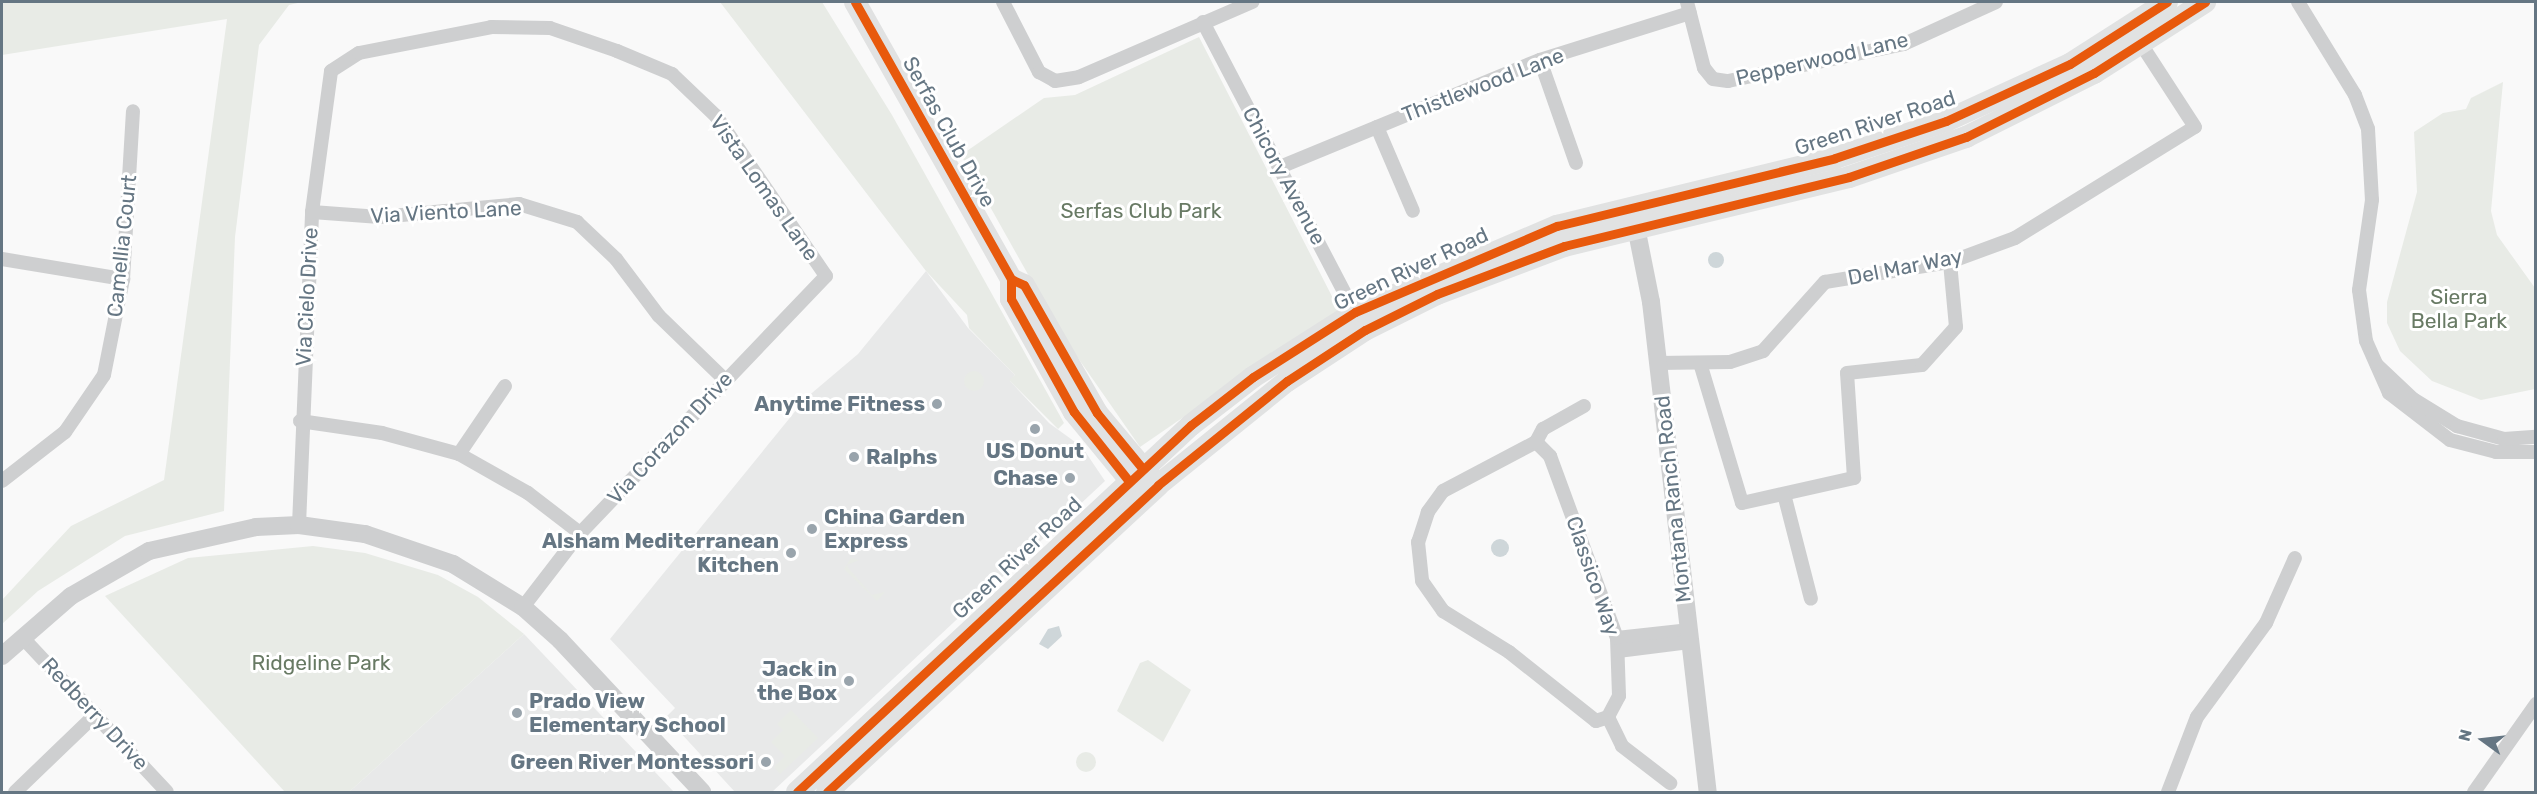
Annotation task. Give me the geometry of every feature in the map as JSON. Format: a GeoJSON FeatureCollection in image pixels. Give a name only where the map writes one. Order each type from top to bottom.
{"type":"FeatureCollection","features":[{"type":"Feature","properties":{"kind":"main road","name":"Serfas Club Drive"},"geometry":{"type":"LineString","coordinates":[[855,2],[1011,279],[1024,285],[1097,413],[1135,474],[1151,491]]}},
{"type":"Feature","properties":{"kind":"main road","name":"Green River Road"},"geometry":{"type":"LineString","coordinates":[[797,792],[1135,474],[1253,377],[1360,321],[1634,217],[1835,158],[1946,121],[2070,64],[2167,2]]}},
{"type":"Feature","properties":{"kind":"main road","name":"Green River Road"},"geometry":{"type":"LineString","coordinates":[[1634,217],[1849,177],[1966,137],[2038,103],[2141,44],[2205,2]]}},
{"type":"Feature","properties":{"kind":"main road","name":"Green River Road"},"geometry":{"type":"LineString","coordinates":[[827,792],[1151,491],[1360,321]]}},
{"type":"Feature","properties":{"kind":"street"},"geometry":{"type":"LineString","coordinates":[[1003,2],[1040,72],[1055,81],[1078,78],[1252,2]]}},
{"type":"Feature","properties":{"kind":"street","name":"Pepperwood Lane"},"geometry":{"type":"LineString","coordinates":[[1688,7],[1704,68],[1713,79],[1764,77],[1904,44],[1996,2]]}},
{"type":"Feature","properties":{"kind":"street"},"geometry":{"type":"LineString","coordinates":[[2298,2],[2355,95],[2368,129],[2373,188],[2359,290],[2366,341],[2388,393],[2440,434],[2496,452],[2535,452]]}},
{"type":"Feature","properties":{"kind":"street","name":"Thistlewood Lane"},"geometry":{"type":"LineString","coordinates":[[1280,167],[1540,60],[1688,7]]}},
{"type":"Feature","properties":{"kind":"street","name":"Chicory Avenue"},"geometry":{"type":"LineString","coordinates":[[1203,22],[1360,321]]}},
{"type":"Feature","properties":{"kind":"street","name":"Vista Lomas Lane"},"geometry":{"type":"LineString","coordinates":[[331,71],[360,53],[491,27],[550,28],[672,74],[716,116],[826,276]]}},
{"type":"Feature","properties":{"kind":"street","name":"Del Mar Way"},"geometry":{"type":"LineString","coordinates":[[1658,363],[1700,363],[1743,359],[1763,351],[1825,282],[1950,262],[2015,238],[2195,127],[2141,44]]}},
{"type":"Feature","properties":{"kind":"street"},"geometry":{"type":"LineString","coordinates":[[1540,60],[1576,163]]}},
{"type":"Feature","properties":{"kind":"street","name":"Via Cielo Drive"},"geometry":{"type":"LineString","coordinates":[[299,525],[300,421],[312,212],[331,71]]}},
{"type":"Feature","properties":{"kind":"street","name":"Camellia Court"},"geometry":{"type":"LineString","coordinates":[[2,481],[65,432],[104,375],[123,279],[133,111]]}},
{"type":"Feature","properties":{"kind":"street"},"geometry":{"type":"LineString","coordinates":[[1377,127],[1413,211]]}},
{"type":"Feature","properties":{"kind":"street","name":"Via Viento Lane"},"geometry":{"type":"LineString","coordinates":[[312,212],[380,217],[519,204],[577,222],[616,259],[659,316],[724,379]]}},
{"type":"Feature","properties":{"kind":"street","name":"Montana Ranch Road"},"geometry":{"type":"LineString","coordinates":[[1634,217],[1658,363],[1688,636],[1708,792]]}},
{"type":"Feature","properties":{"kind":"street"},"geometry":{"type":"LineString","coordinates":[[2,259],[123,279]]}},
{"type":"Feature","properties":{"kind":"street"},"geometry":{"type":"LineString","coordinates":[[1700,363],[1742,503],[1854,478],[1847,373],[1922,365],[1956,327],[1950,262]]}},
{"type":"Feature","properties":{"kind":"street","name":"Via Corazon Drive"},"geometry":{"type":"LineString","coordinates":[[523,607],[580,533],[724,379],[826,276]]}},
{"type":"Feature","properties":{"kind":"street"},"geometry":{"type":"LineString","coordinates":[[2376,364],[2447,421],[2504,439],[2535,437]]}},
{"type":"Feature","properties":{"kind":"street"},"geometry":{"type":"LineString","coordinates":[[459,454],[505,386]]}},
{"type":"Feature","properties":{"kind":"street"},"geometry":{"type":"LineString","coordinates":[[1584,406],[1543,429],[1536,442],[1443,491],[1428,512],[1418,542],[1422,581],[1443,611],[1509,652],[1596,721],[1608,717],[1622,746],[1670,783]]}},
{"type":"Feature","properties":{"kind":"street"},"geometry":{"type":"LineString","coordinates":[[300,421],[382,433],[459,454],[528,493],[580,533]]}},
{"type":"Feature","properties":{"kind":"street","name":"Classico Way"},"geometry":{"type":"LineString","coordinates":[[1536,442],[1550,456],[1617,644],[1618,696],[1608,717]]}},
{"type":"Feature","properties":{"kind":"street"},"geometry":{"type":"LineString","coordinates":[[1784,494],[1811,598]]}},
{"type":"Feature","properties":{"kind":"street"},"geometry":{"type":"LineString","coordinates":[[2,656],[71,596],[149,551],[234,530],[299,525],[387,539],[437,557],[523,607],[702,792]]}},
{"type":"Feature","properties":{"kind":"street"},"geometry":{"type":"LineString","coordinates":[[2168,792],[2197,717],[2266,623],[2295,558]]}},
{"type":"Feature","properties":{"kind":"street"},"geometry":{"type":"LineString","coordinates":[[1617,644],[1688,636]]}},
{"type":"Feature","properties":{"kind":"street","name":"Redberry Drive"},"geometry":{"type":"LineString","coordinates":[[22,637],[167,792]]}},
{"type":"Feature","properties":{"kind":"street"},"geometry":{"type":"LineString","coordinates":[[2475,792],[2535,704]]}},
{"type":"Feature","properties":{"kind":"street"},"geometry":{"type":"LineString","coordinates":[[15,792],[96,714]]}},
{"type":"Feature","properties":{"kind":"shaded area"},"geometry":{"type":"Polygon","coordinates":[[[1716,252],[1722,254],[1724,260],[1722,266],[1716,268],[1710,266],[1708,260],[1710,254],[1716,252]]]}},
{"type":"Feature","properties":{"kind":"shaded area"},"geometry":{"type":"Polygon","coordinates":[[[926,271],[968,328],[1015,375],[1010,381],[1049,423],[1082,447],[1105,481],[772,792],[735,792],[666,717],[675,708],[610,639],[806,398],[858,354],[926,271]]]}},
{"type":"Feature","properties":{"kind":"shaded area"},"geometry":{"type":"Polygon","coordinates":[[[1500,539],[1506,542],[1509,548],[1506,554],[1500,557],[1494,554],[1491,548],[1494,542],[1500,539]]]}},
{"type":"Feature","properties":{"kind":"shaded area"},"geometry":{"type":"Polygon","coordinates":[[[1059,626],[1062,636],[1048,649],[1039,644],[1048,629],[1059,626]]]}},
{"type":"Feature","properties":{"kind":"shaded area","name":"Prado View Elementary School"},"geometry":{"type":"Polygon","coordinates":[[[524,634],[674,792],[349,792],[524,634]]]}},
{"type":"Feature","properties":{"kind":"green space"},"geometry":{"type":"Polygon","coordinates":[[[2,2],[302,2],[289,5],[259,45],[235,237],[224,511],[125,536],[38,591],[2,624],[2,600],[71,526],[164,480],[227,19],[2,55],[2,2]]]}},
{"type":"Feature","properties":{"kind":"green space"},"geometry":{"type":"Polygon","coordinates":[[[720,2],[822,2],[892,115],[1064,423],[1058,429],[1009,380],[1015,375],[969,328],[967,315],[926,271],[720,2]]]}},
{"type":"Feature","properties":{"kind":"green space","name":"Serfas Club Park"},"geometry":{"type":"Polygon","coordinates":[[[1199,37],[1339,310],[1140,447],[1062,335],[961,155],[1044,98],[1075,95],[1199,37]]]}},
{"type":"Feature","properties":{"kind":"green space","name":"Sierra Bella Park"},"geometry":{"type":"Polygon","coordinates":[[[2503,82],[2491,211],[2497,235],[2535,288],[2535,389],[2481,400],[2432,381],[2400,351],[2387,323],[2387,302],[2417,192],[2414,132],[2443,113],[2466,109],[2471,98],[2503,82]]]}},
{"type":"Feature","properties":{"kind":"green space"},"geometry":{"type":"Polygon","coordinates":[[[974,371],[981,374],[984,381],[981,388],[974,391],[967,388],[964,381],[967,374],[974,371]]]}},
{"type":"Feature","properties":{"kind":"green space","name":"Ridgeline Park"},"geometry":{"type":"Polygon","coordinates":[[[313,546],[365,553],[438,575],[478,597],[524,634],[349,792],[285,792],[105,596],[188,558],[313,546]]]}},
{"type":"Feature","properties":{"kind":"green space"},"geometry":{"type":"Polygon","coordinates":[[[851,558],[859,560],[847,565],[849,569],[872,595],[885,592],[877,601],[844,569],[851,558]]]}},
{"type":"Feature","properties":{"kind":"green space"},"geometry":{"type":"Polygon","coordinates":[[[1148,660],[1191,690],[1163,742],[1117,711],[1140,663],[1148,660]]]}},
{"type":"Feature","properties":{"kind":"green space"},"geometry":{"type":"Polygon","coordinates":[[[791,710],[818,738],[780,774],[774,767],[785,756],[771,742],[783,730],[777,724],[791,710]]]}},
{"type":"Feature","properties":{"kind":"green space"},"geometry":{"type":"Polygon","coordinates":[[[1082,752],[1090,752],[1096,758],[1096,766],[1090,772],[1082,772],[1076,766],[1076,758],[1082,752]]]}},
{"type":"Feature","properties":{"kind":"cycle path"},"geometry":{"type":"LineString","coordinates":[[855,2],[1011,279],[1011,299],[1074,412],[1128,480]]}},
{"type":"Feature","properties":{"kind":"cycle path"},"geometry":{"type":"LineString","coordinates":[[797,792],[1191,425],[1253,377],[1355,312],[1557,226],[1835,158],[1946,121],[2070,64],[2167,2]]}},
{"type":"Feature","properties":{"kind":"cycle path"},"geometry":{"type":"LineString","coordinates":[[827,792],[1158,485],[1287,381],[1365,330],[1437,294],[1564,246],[1849,177],[1966,137],[2094,73],[2205,2]]}},
{"type":"Feature","properties":{"kind":"cycle path"},"geometry":{"type":"LineString","coordinates":[[1011,279],[1024,285],[1097,413],[1142,468]]}},
{"type":"Feature","properties":{"kind":"place","name":"Anytime Fitness"},"geometry":{"type":"Point","coordinates":[937,404]}},
{"type":"Feature","properties":{"kind":"place","name":"US Donut"},"geometry":{"type":"Point","coordinates":[1035,429]}},
{"type":"Feature","properties":{"kind":"place","name":"Ralphs"},"geometry":{"type":"Point","coordinates":[854,457]}},
{"type":"Feature","properties":{"kind":"place","name":"Chase"},"geometry":{"type":"Point","coordinates":[1070,478]}},
{"type":"Feature","properties":{"kind":"place","name":"China Garden Express"},"geometry":{"type":"Point","coordinates":[812,529]}},
{"type":"Feature","properties":{"kind":"place","name":"Alsham Mediterranean Kitchen"},"geometry":{"type":"Point","coordinates":[791,553]}},
{"type":"Feature","properties":{"kind":"place","name":"Jack in the Box"},"geometry":{"type":"Point","coordinates":[849,681]}},
{"type":"Feature","properties":{"kind":"place","name":"Prado View Elementary School"},"geometry":{"type":"Point","coordinates":[517,713]}},
{"type":"Feature","properties":{"kind":"place","name":"Green River Montessori"},"geometry":{"type":"Point","coordinates":[766,762]}}]}
